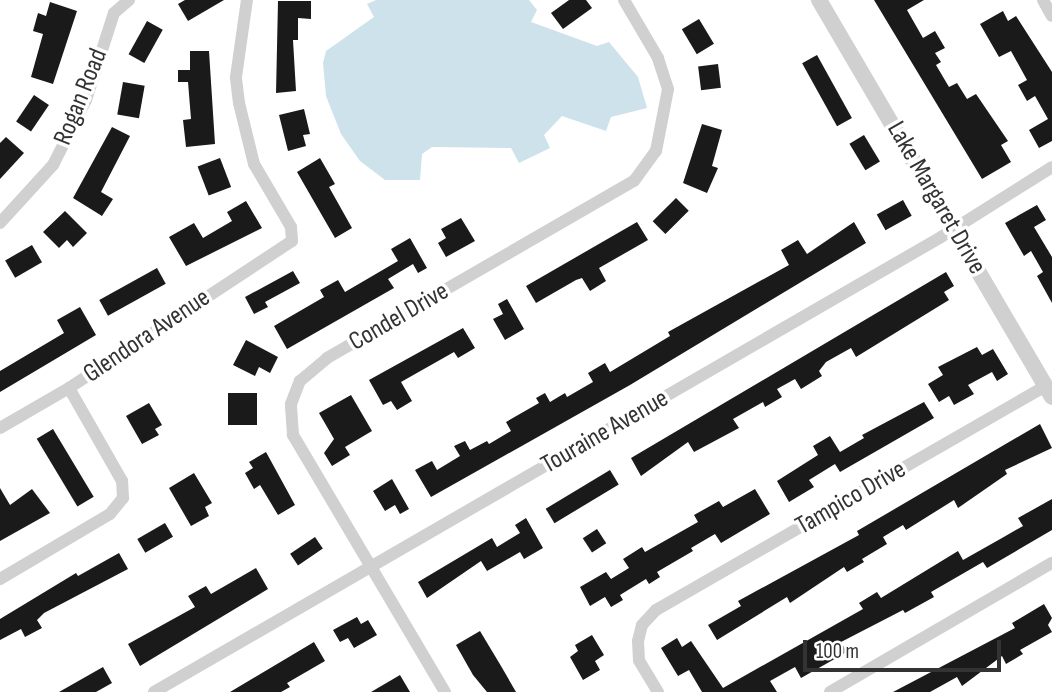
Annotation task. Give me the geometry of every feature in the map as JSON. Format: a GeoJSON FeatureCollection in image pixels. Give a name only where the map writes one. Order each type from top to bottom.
{"type":"FeatureCollection","features":[{"type":"Feature","properties":{"kind":"street","name":"Rogan Road"},"geometry":{"type":"LineString","coordinates":[[0,223],[53,165],[86,100],[114,13],[129,0]]}},
{"type":"Feature","properties":{"kind":"street","name":"Glendora Avenue"},"geometry":{"type":"LineString","coordinates":[[0,428],[69,388],[292,241],[291,227],[254,164],[239,103],[236,77],[247,0]]}},
{"type":"Feature","properties":{"kind":"street","name":"Condel Drive"},"geometry":{"type":"LineString","coordinates":[[445,692],[293,435],[291,404],[300,382],[327,358],[634,181],[656,151],[668,89],[658,58],[624,0]]}},
{"type":"Feature","properties":{"kind":"street","name":"Lake Margaret Drive"},"geometry":{"type":"LineString","coordinates":[[819,0],[1049,392]]}},
{"type":"Feature","properties":{"kind":"street"},"geometry":{"type":"LineString","coordinates":[[1043,0],[1052,16]]}},
{"type":"Feature","properties":{"kind":"street","name":"Touraine Avenue"},"geometry":{"type":"LineString","coordinates":[[154,692],[372,568],[953,228],[1052,167]]}},
{"type":"Feature","properties":{"kind":"street"},"geometry":{"type":"LineString","coordinates":[[0,579],[110,514],[123,498],[122,481],[69,388]]}},
{"type":"Feature","properties":{"kind":"street","name":"Tampico Drive"},"geometry":{"type":"LineString","coordinates":[[658,692],[639,660],[638,640],[642,625],[656,610],[1049,392]]}},
{"type":"Feature","properties":{"kind":"street"},"geometry":{"type":"LineString","coordinates":[[830,692],[1052,563]]}},
{"type":"Feature","properties":{"kind":"water"},"geometry":{"type":"Polygon","coordinates":[[[376,0],[529,0],[537,10],[531,22],[597,46],[609,42],[638,77],[647,108],[611,117],[606,131],[562,116],[544,135],[550,148],[519,163],[511,148],[432,147],[422,154],[420,180],[385,180],[360,161],[341,134],[326,96],[323,63],[326,51],[374,17],[367,4],[376,0]]]}},
{"type":"Feature","properties":{"kind":"building"},"geometry":{"type":"Polygon","coordinates":[[[185,0],[224,0],[188,21],[178,4],[185,0]]]}},
{"type":"Feature","properties":{"kind":"building"},"geometry":{"type":"Polygon","coordinates":[[[569,0],[586,0],[592,8],[563,29],[551,13],[569,0]]]}},
{"type":"Feature","properties":{"kind":"building"},"geometry":{"type":"Polygon","coordinates":[[[874,0],[924,0],[907,10],[923,38],[935,31],[945,48],[935,53],[941,62],[936,65],[949,87],[957,83],[967,99],[976,94],[1008,141],[1001,145],[1011,162],[982,179],[874,0]]]}},
{"type":"Feature","properties":{"kind":"building"},"geometry":{"type":"Polygon","coordinates":[[[278,1],[311,1],[311,19],[298,18],[298,40],[293,40],[296,91],[276,93],[278,1]]]}},
{"type":"Feature","properties":{"kind":"building"},"geometry":{"type":"Polygon","coordinates":[[[50,2],[77,11],[53,84],[31,77],[43,34],[33,31],[38,13],[46,16],[50,2]]]}},
{"type":"Feature","properties":{"kind":"building"},"geometry":{"type":"Polygon","coordinates":[[[1003,11],[1008,21],[1016,16],[1052,72],[1052,141],[1039,148],[1029,130],[1048,119],[1035,96],[1027,101],[1018,85],[1027,80],[1011,51],[999,57],[980,24],[1003,11]]]}},
{"type":"Feature","properties":{"kind":"building"},"geometry":{"type":"Polygon","coordinates":[[[699,19],[714,44],[697,54],[682,29],[699,19]]]}},
{"type":"Feature","properties":{"kind":"building"},"geometry":{"type":"Polygon","coordinates":[[[147,21],[163,30],[144,63],[129,54],[147,21]]]}},
{"type":"Feature","properties":{"kind":"building"},"geometry":{"type":"Polygon","coordinates":[[[190,51],[209,51],[215,144],[186,147],[183,120],[191,119],[188,82],[178,82],[178,70],[190,70],[190,51]]]}},
{"type":"Feature","properties":{"kind":"building"},"geometry":{"type":"Polygon","coordinates":[[[817,55],[852,118],[837,126],[802,63],[817,55]]]}},
{"type":"Feature","properties":{"kind":"building"},"geometry":{"type":"Polygon","coordinates":[[[718,64],[721,88],[701,90],[698,66],[718,64]]]}},
{"type":"Feature","properties":{"kind":"building"},"geometry":{"type":"Polygon","coordinates":[[[123,82],[145,86],[139,118],[117,114],[123,82]]]}},
{"type":"Feature","properties":{"kind":"building"},"geometry":{"type":"Polygon","coordinates":[[[34,95],[49,105],[31,132],[16,122],[34,95]]]}},
{"type":"Feature","properties":{"kind":"building"},"geometry":{"type":"Polygon","coordinates":[[[304,109],[310,134],[303,135],[306,146],[288,151],[279,115],[304,109]]]}},
{"type":"Feature","properties":{"kind":"building"},"geometry":{"type":"Polygon","coordinates":[[[702,124],[722,130],[712,166],[718,168],[707,193],[683,183],[702,124]]]}},
{"type":"Feature","properties":{"kind":"building"},"geometry":{"type":"Polygon","coordinates":[[[112,127],[130,136],[101,192],[113,199],[102,216],[73,198],[112,127]]]}},
{"type":"Feature","properties":{"kind":"building"},"geometry":{"type":"Polygon","coordinates":[[[864,135],[880,162],[865,170],[849,144],[864,135]]]}},
{"type":"Feature","properties":{"kind":"building"},"geometry":{"type":"Polygon","coordinates":[[[6,137],[24,153],[0,179],[0,143],[6,137]]]}},
{"type":"Feature","properties":{"kind":"building"},"geometry":{"type":"Polygon","coordinates":[[[220,158],[231,187],[209,196],[198,167],[220,158]]]}},
{"type":"Feature","properties":{"kind":"building"},"geometry":{"type":"Polygon","coordinates":[[[320,158],[335,184],[329,187],[352,228],[335,238],[297,172],[320,158]]]}},
{"type":"Feature","properties":{"kind":"building"},"geometry":{"type":"Polygon","coordinates":[[[676,198],[689,211],[665,234],[653,221],[676,198]]]}},
{"type":"Feature","properties":{"kind":"building"},"geometry":{"type":"Polygon","coordinates":[[[903,200],[912,216],[885,230],[877,215],[903,200]]]}},
{"type":"Feature","properties":{"kind":"building"},"geometry":{"type":"Polygon","coordinates":[[[246,201],[262,228],[186,266],[169,237],[194,223],[203,238],[232,221],[227,212],[246,201]]]}},
{"type":"Feature","properties":{"kind":"building"},"geometry":{"type":"Polygon","coordinates":[[[1037,205],[1046,220],[1034,227],[1052,257],[1052,303],[1037,276],[1043,272],[1031,251],[1024,256],[1005,223],[1037,205]]]}},
{"type":"Feature","properties":{"kind":"building"},"geometry":{"type":"Polygon","coordinates":[[[65,211],[87,233],[73,247],[67,240],[59,248],[43,232],[65,211]]]}},
{"type":"Feature","properties":{"kind":"building"},"geometry":{"type":"Polygon","coordinates":[[[461,218],[475,241],[446,257],[438,243],[446,238],[441,229],[461,218]]]}},
{"type":"Feature","properties":{"kind":"building"},"geometry":{"type":"Polygon","coordinates":[[[637,222],[648,240],[599,268],[606,281],[590,291],[582,278],[536,303],[526,286],[637,222]]]}},
{"type":"Feature","properties":{"kind":"building"},"geometry":{"type":"Polygon","coordinates":[[[854,222],[866,243],[630,385],[431,497],[415,470],[432,461],[437,470],[460,456],[454,446],[465,441],[470,450],[487,441],[489,444],[511,431],[506,422],[539,403],[536,398],[545,393],[550,402],[565,393],[567,397],[593,382],[588,373],[605,363],[610,372],[670,336],[668,332],[789,265],[781,250],[798,240],[807,254],[854,222]]]}},
{"type":"Feature","properties":{"kind":"building"},"geometry":{"type":"Polygon","coordinates":[[[410,238],[427,268],[418,273],[413,264],[388,279],[394,288],[287,349],[274,326],[324,297],[320,290],[338,280],[345,292],[398,261],[391,249],[410,238]]]}},
{"type":"Feature","properties":{"kind":"building"},"geometry":{"type":"Polygon","coordinates":[[[32,245],[42,262],[15,278],[5,260],[32,245]]]}},
{"type":"Feature","properties":{"kind":"building"},"geometry":{"type":"Polygon","coordinates":[[[157,268],[166,284],[108,316],[99,300],[157,268]]]}},
{"type":"Feature","properties":{"kind":"building"},"geometry":{"type":"Polygon","coordinates":[[[293,271],[300,283],[265,302],[268,307],[254,314],[245,297],[293,271]]]}},
{"type":"Feature","properties":{"kind":"building"},"geometry":{"type":"Polygon","coordinates":[[[946,272],[954,286],[944,292],[949,300],[856,357],[851,348],[826,362],[819,371],[822,376],[801,389],[795,379],[777,389],[782,397],[765,407],[763,402],[733,419],[739,428],[694,452],[688,442],[641,476],[631,458],[946,272]]]}},
{"type":"Feature","properties":{"kind":"building"},"geometry":{"type":"Polygon","coordinates":[[[507,299],[524,329],[505,340],[493,319],[503,314],[498,304],[507,299]]]}},
{"type":"Feature","properties":{"kind":"building"},"geometry":{"type":"Polygon","coordinates":[[[80,307],[96,335],[0,392],[0,371],[64,333],[57,320],[80,307]]]}},
{"type":"Feature","properties":{"kind":"building"},"geometry":{"type":"Polygon","coordinates":[[[463,328],[475,348],[458,358],[454,352],[401,382],[412,401],[397,410],[391,401],[383,405],[369,380],[463,328]]]}},
{"type":"Feature","properties":{"kind":"building"},"geometry":{"type":"Polygon","coordinates":[[[246,340],[278,357],[270,373],[259,367],[255,376],[233,365],[246,340]]]}},
{"type":"Feature","properties":{"kind":"building"},"geometry":{"type":"Polygon","coordinates":[[[977,347],[982,355],[993,349],[1008,374],[997,381],[992,372],[968,385],[974,394],[954,405],[949,396],[939,402],[928,384],[943,375],[938,367],[977,347]]]}},
{"type":"Feature","properties":{"kind":"building"},"geometry":{"type":"Polygon","coordinates":[[[228,393],[257,393],[257,425],[228,425],[228,393]]]}},
{"type":"Feature","properties":{"kind":"building"},"geometry":{"type":"Polygon","coordinates":[[[351,395],[372,431],[345,447],[350,455],[332,466],[324,453],[334,439],[319,413],[351,395]]]}},
{"type":"Feature","properties":{"kind":"building"},"geometry":{"type":"Polygon","coordinates":[[[924,402],[934,418],[840,472],[835,464],[809,480],[814,487],[789,502],[777,481],[818,455],[813,446],[830,436],[840,452],[864,438],[862,435],[924,402]]]}},
{"type":"Feature","properties":{"kind":"building"},"geometry":{"type":"Polygon","coordinates":[[[149,403],[162,425],[155,429],[159,435],[142,444],[126,416],[149,403]]]}},
{"type":"Feature","properties":{"kind":"building"},"geometry":{"type":"Polygon","coordinates":[[[1040,424],[1052,448],[1005,470],[1007,474],[958,508],[954,500],[906,530],[903,525],[883,537],[887,544],[862,559],[864,562],[847,572],[844,567],[790,603],[787,597],[717,640],[708,625],[741,606],[738,601],[859,535],[857,531],[1040,424]]]}},
{"type":"Feature","properties":{"kind":"building"},"geometry":{"type":"Polygon","coordinates":[[[53,429],[94,497],[77,507],[37,439],[53,429]]]}},
{"type":"Feature","properties":{"kind":"building"},"geometry":{"type":"Polygon","coordinates":[[[266,452],[295,505],[278,515],[260,485],[254,489],[245,473],[253,468],[249,462],[266,452]]]}},
{"type":"Feature","properties":{"kind":"building"},"geometry":{"type":"Polygon","coordinates":[[[610,470],[619,485],[554,523],[546,509],[610,470]]]}},
{"type":"Feature","properties":{"kind":"building"},"geometry":{"type":"Polygon","coordinates":[[[194,473],[212,503],[205,507],[209,516],[191,526],[169,488],[194,473]]]}},
{"type":"Feature","properties":{"kind":"building"},"geometry":{"type":"Polygon","coordinates":[[[392,479],[409,509],[400,514],[395,505],[385,511],[373,491],[392,479]]]}},
{"type":"Feature","properties":{"kind":"building"},"geometry":{"type":"Polygon","coordinates":[[[0,488],[10,505],[32,489],[50,513],[0,541],[0,488]]]}},
{"type":"Feature","properties":{"kind":"building"},"geometry":{"type":"Polygon","coordinates":[[[755,489],[770,514],[721,543],[715,534],[691,548],[693,551],[657,572],[660,577],[649,584],[646,579],[620,595],[623,600],[611,607],[605,597],[590,606],[580,587],[606,572],[611,579],[629,568],[623,559],[642,547],[645,552],[698,522],[694,515],[719,501],[723,507],[755,489]]]}},
{"type":"Feature","properties":{"kind":"building"},"geometry":{"type":"Polygon","coordinates":[[[1052,499],[1052,530],[987,568],[983,562],[931,592],[934,597],[905,613],[903,610],[841,642],[847,652],[801,678],[795,667],[770,681],[777,692],[702,692],[689,670],[678,676],[661,648],[677,638],[682,647],[691,641],[723,688],[863,609],[859,603],[877,592],[881,598],[958,551],[963,560],[1023,526],[1018,518],[1052,499]]]}},
{"type":"Feature","properties":{"kind":"building"},"geometry":{"type":"Polygon","coordinates":[[[526,518],[543,548],[524,559],[520,552],[487,571],[481,561],[427,598],[418,582],[492,538],[497,547],[520,533],[515,525],[526,518]]]}},
{"type":"Feature","properties":{"kind":"building"},"geometry":{"type":"Polygon","coordinates":[[[165,523],[173,537],[145,553],[137,539],[165,523]]]}},
{"type":"Feature","properties":{"kind":"building"},"geometry":{"type":"Polygon","coordinates":[[[597,529],[606,543],[592,553],[583,538],[597,529]]]}},
{"type":"Feature","properties":{"kind":"building"},"geometry":{"type":"Polygon","coordinates":[[[315,537],[323,549],[298,565],[290,554],[315,537]]]}},
{"type":"Feature","properties":{"kind":"building"},"geometry":{"type":"Polygon","coordinates":[[[119,553],[128,569],[44,613],[37,620],[42,628],[25,637],[21,629],[0,640],[0,619],[76,573],[78,576],[119,553]]]}},
{"type":"Feature","properties":{"kind":"building"},"geometry":{"type":"Polygon","coordinates":[[[256,568],[268,589],[140,666],[128,644],[195,607],[188,596],[206,586],[211,594],[256,568]]]}},
{"type":"Feature","properties":{"kind":"building"},"geometry":{"type":"Polygon","coordinates":[[[1044,604],[1052,618],[1048,625],[1052,632],[1020,650],[1023,654],[1006,664],[1002,656],[962,686],[957,677],[930,692],[893,692],[1015,628],[1012,623],[1044,604]]]}},
{"type":"Feature","properties":{"kind":"building"},"geometry":{"type":"Polygon","coordinates":[[[357,617],[361,624],[368,620],[377,635],[354,648],[348,638],[340,642],[333,630],[357,617]]]}},
{"type":"Feature","properties":{"kind":"building"},"geometry":{"type":"Polygon","coordinates":[[[480,631],[516,692],[487,692],[473,675],[456,645],[480,631]]]}},
{"type":"Feature","properties":{"kind":"building"},"geometry":{"type":"Polygon","coordinates":[[[592,635],[604,655],[595,661],[600,670],[583,680],[570,657],[578,651],[575,645],[592,635]]]}},
{"type":"Feature","properties":{"kind":"building"},"geometry":{"type":"Polygon","coordinates":[[[314,642],[325,661],[287,683],[290,687],[281,692],[230,692],[314,642]]]}},
{"type":"Feature","properties":{"kind":"building"},"geometry":{"type":"Polygon","coordinates":[[[103,667],[112,683],[96,692],[59,692],[103,667]]]}},
{"type":"Feature","properties":{"kind":"building"},"geometry":{"type":"Polygon","coordinates":[[[400,675],[410,692],[371,692],[400,675]]]}}]}
